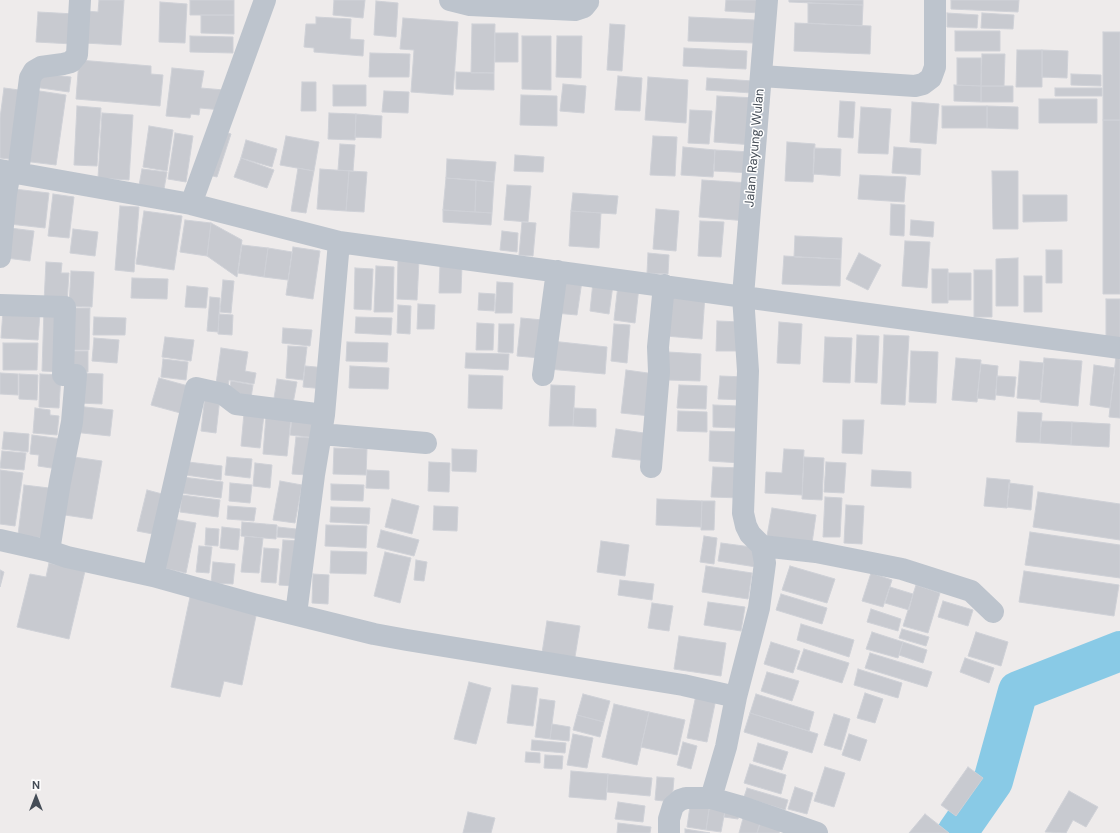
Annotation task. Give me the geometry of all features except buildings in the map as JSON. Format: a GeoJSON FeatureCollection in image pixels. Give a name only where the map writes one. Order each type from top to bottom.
{"type":"FeatureCollection","features":[{"type":"Feature","properties":{"kind":"street"},"geometry":{"type":"LineString","coordinates":[[0,257],[9,172],[30,78],[34,71],[41,67],[71,62],[77,55],[79,46],[80,0]]}},
{"type":"Feature","properties":{"kind":"street"},"geometry":{"type":"LineString","coordinates":[[191,204],[265,0]]}},
{"type":"Feature","properties":{"kind":"street"},"geometry":{"type":"LineString","coordinates":[[450,0],[470,5],[575,10],[584,7],[588,2],[587,0]]}},
{"type":"Feature","properties":{"kind":"street","name":"Jalan Rayung Wulan"},"geometry":{"type":"LineString","coordinates":[[762,546],[750,534],[746,526],[743,513],[748,371],[743,296],[767,0]]}},
{"type":"Feature","properties":{"kind":"street"},"geometry":{"type":"LineString","coordinates":[[761,76],[915,86],[923,84],[931,78],[935,67],[935,0]]}},
{"type":"Feature","properties":{"kind":"street"},"geometry":{"type":"LineString","coordinates":[[9,172],[191,204],[339,242],[1120,348]]}},
{"type":"Feature","properties":{"kind":"street"},"geometry":{"type":"LineString","coordinates":[[296,614],[322,425],[339,242]]}},
{"type":"Feature","properties":{"kind":"street"},"geometry":{"type":"LineString","coordinates":[[543,375],[557,271]]}},
{"type":"Feature","properties":{"kind":"street"},"geometry":{"type":"LineString","coordinates":[[651,467],[659,372],[658,347],[664,285]]}},
{"type":"Feature","properties":{"kind":"street"},"geometry":{"type":"LineString","coordinates":[[0,305],[65,307],[62,374],[76,375],[72,422],[60,482],[49,551]]}},
{"type":"Feature","properties":{"kind":"street"},"geometry":{"type":"LineString","coordinates":[[153,576],[196,388],[223,394],[236,404],[322,425],[426,443]]}},
{"type":"Feature","properties":{"kind":"street"},"geometry":{"type":"LineString","coordinates":[[0,540],[49,551],[66,557],[153,576],[257,605],[374,634],[683,685],[736,697]]}},
{"type":"Feature","properties":{"kind":"street"},"geometry":{"type":"LineString","coordinates":[[712,798],[726,747],[736,697],[759,608],[764,564],[762,546],[816,552],[902,569],[971,591],[993,612]]}},
{"type":"Feature","properties":{"kind":"street"},"geometry":{"type":"LineString","coordinates":[[669,833],[669,819],[674,806],[680,800],[686,798],[712,798],[817,833]]}},
{"type":"Feature","properties":{"kind":"waterway"},"geometry":{"type":"LineString","coordinates":[[957,833],[993,781],[1018,691],[1120,651]]}}]}
